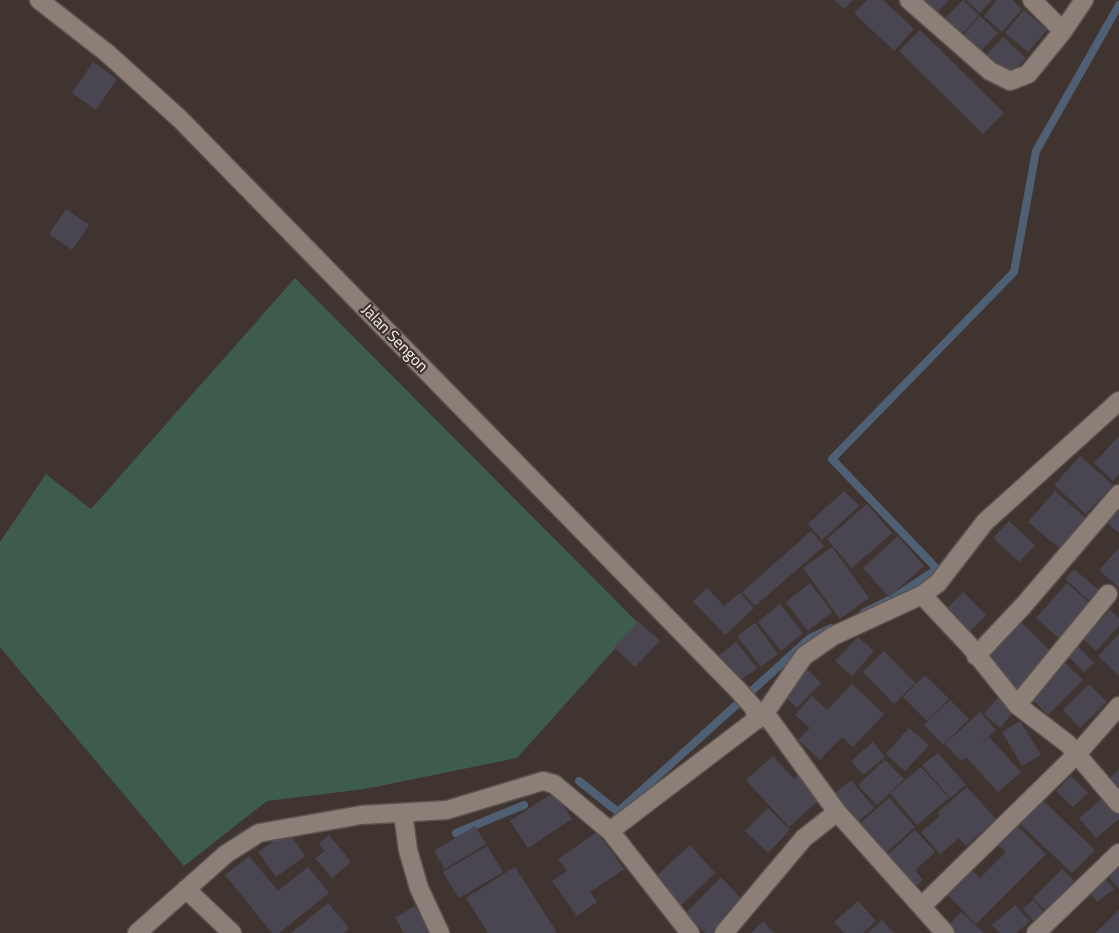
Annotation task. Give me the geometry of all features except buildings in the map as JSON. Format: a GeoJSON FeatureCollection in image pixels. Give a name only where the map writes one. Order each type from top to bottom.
{"type":"FeatureCollection","features":[{"type":"Feature","properties":{"kind":"street","name":"Jalan Sengon"},"geometry":{"type":"LineString","coordinates":[[39,0],[107,53],[180,119],[738,690],[837,812],[923,905],[945,933]]}},
{"type":"Feature","properties":{"kind":"street"},"geometry":{"type":"LineString","coordinates":[[909,0],[990,70],[1010,81],[1028,74],[1063,31],[1084,0]]}},
{"type":"Feature","properties":{"kind":"street"},"geometry":{"type":"LineString","coordinates":[[1032,0],[1063,31]]}},
{"type":"Feature","properties":{"kind":"street"},"geometry":{"type":"LineString","coordinates":[[610,831],[759,714],[804,656],[833,636],[922,595],[947,574],[985,522],[1119,401]]}},
{"type":"Feature","properties":{"kind":"street"},"geometry":{"type":"LineString","coordinates":[[976,656],[1023,606],[1119,494]]}},
{"type":"Feature","properties":{"kind":"street"},"geometry":{"type":"LineString","coordinates":[[1017,705],[1108,594]]}},
{"type":"Feature","properties":{"kind":"street"},"geometry":{"type":"LineString","coordinates":[[922,595],[1017,705],[1077,754],[1119,804]]}},
{"type":"Feature","properties":{"kind":"street"},"geometry":{"type":"LineString","coordinates":[[923,905],[1077,754],[1119,706]]}},
{"type":"Feature","properties":{"kind":"street"},"geometry":{"type":"LineString","coordinates":[[137,933],[226,854],[260,833],[361,815],[447,810],[543,780],[554,784],[610,831],[690,933]]}},
{"type":"Feature","properties":{"kind":"street"},"geometry":{"type":"LineString","coordinates":[[724,933],[804,838],[837,812]]}},
{"type":"Feature","properties":{"kind":"street"},"geometry":{"type":"LineString","coordinates":[[403,813],[408,850],[419,888],[440,933]]}},
{"type":"Feature","properties":{"kind":"street"},"geometry":{"type":"LineString","coordinates":[[1036,933],[1119,853]]}},
{"type":"Feature","properties":{"kind":"street"},"geometry":{"type":"LineString","coordinates":[[186,889],[232,933]]}},
{"type":"Feature","properties":{"kind":"green space"},"geometry":{"type":"Polygon","coordinates":[[[295,278],[638,623],[517,758],[365,789],[267,801],[184,866],[0,647],[0,542],[46,474],[91,509],[295,278]]]}},
{"type":"Feature","properties":{"kind":"waterway"},"geometry":{"type":"LineString","coordinates":[[863,613],[895,597],[937,569],[832,459],[1014,272],[1036,151],[1119,5]]}},
{"type":"Feature","properties":{"kind":"waterway"},"geometry":{"type":"LineString","coordinates":[[579,781],[618,812],[810,638],[831,628]]}},
{"type":"Feature","properties":{"kind":"waterway"},"geometry":{"type":"LineString","coordinates":[[456,833],[524,805]]}}]}
